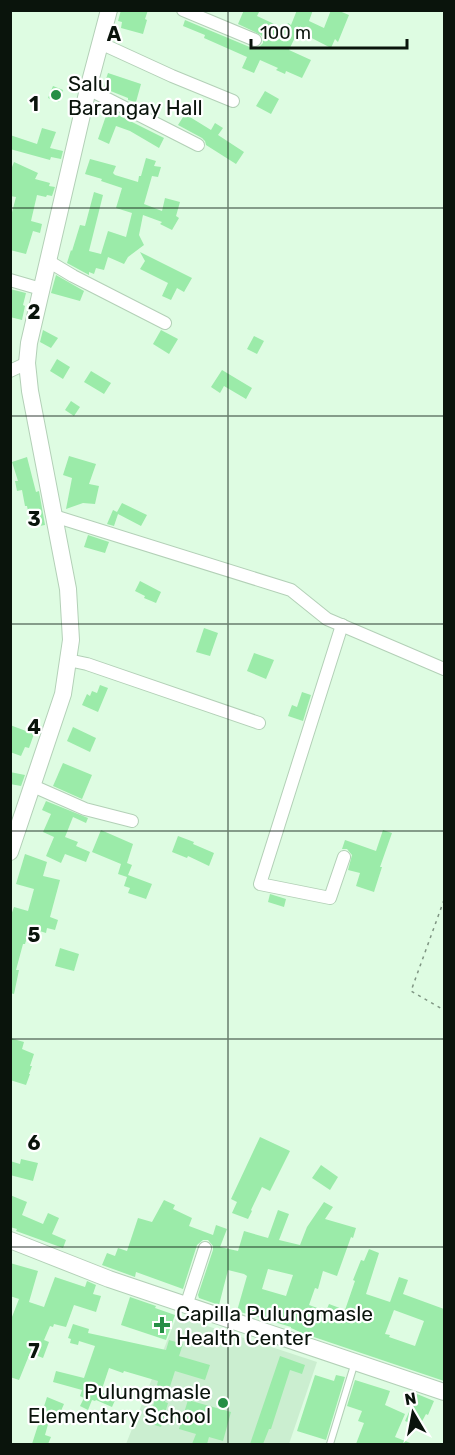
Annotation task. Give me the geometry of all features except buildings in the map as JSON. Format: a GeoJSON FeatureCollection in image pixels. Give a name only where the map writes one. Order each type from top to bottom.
{"type":"FeatureCollection","features":[{"type":"Feature","properties":{"kind":"street"},"geometry":{"type":"LineString","coordinates":[[10,852],[63,694],[71,640],[68,589],[30,391],[27,363],[28,343],[109,10]]}},
{"type":"Feature","properties":{"kind":"street"},"geometry":{"type":"LineString","coordinates":[[183,10],[255,40]]}},
{"type":"Feature","properties":{"kind":"street"},"geometry":{"type":"LineString","coordinates":[[100,43],[172,76],[233,100]]}},
{"type":"Feature","properties":{"kind":"street"},"geometry":{"type":"LineString","coordinates":[[88,89],[198,145]]}},
{"type":"Feature","properties":{"kind":"street"},"geometry":{"type":"LineString","coordinates":[[48,261],[165,323]]}},
{"type":"Feature","properties":{"kind":"street"},"geometry":{"type":"LineString","coordinates":[[10,280],[41,289]]}},
{"type":"Feature","properties":{"kind":"street"},"geometry":{"type":"LineString","coordinates":[[10,371],[27,363]]}},
{"type":"Feature","properties":{"kind":"street"},"geometry":{"type":"LineString","coordinates":[[54,516],[291,590],[327,619],[442,665]]}},
{"type":"Feature","properties":{"kind":"street"},"geometry":{"type":"LineString","coordinates":[[342,625],[260,884],[330,898],[344,857]]}},
{"type":"Feature","properties":{"kind":"street"},"geometry":{"type":"LineString","coordinates":[[68,660],[87,664],[259,723]]}},
{"type":"Feature","properties":{"kind":"street"},"geometry":{"type":"LineString","coordinates":[[33,786],[85,809],[132,821]]}},
{"type":"Feature","properties":{"kind":"street"},"geometry":{"type":"LineString","coordinates":[[10,1240],[186,1306],[444,1392]]}},
{"type":"Feature","properties":{"kind":"street"},"geometry":{"type":"LineString","coordinates":[[186,1306],[205,1248]]}},
{"type":"Feature","properties":{"kind":"lane"},"geometry":{"type":"LineString","coordinates":[[330,1444],[355,1362]]}},
{"type":"Feature","properties":{"kind":"path"},"geometry":{"type":"LineString","coordinates":[[444,900],[411,991],[444,1010]]}},
{"type":"Feature","properties":{"kind":"shaded area","name":"Pulungmasle Elementary School"},"geometry":{"type":"Polygon","coordinates":[[[177,1316],[317,1362],[289,1444],[126,1444],[177,1316]]]}},
{"type":"Feature","properties":{"kind":"place","name":"Salu Barangay Hall"},"geometry":{"type":"Point","coordinates":[56,95]}},
{"type":"Feature","properties":{"kind":"place","name":"Capilla Pulungmasle Health Center"},"geometry":{"type":"Point","coordinates":[162,1325]}},
{"type":"Feature","properties":{"kind":"place","name":"Pulungmasle Elementary School"},"geometry":{"type":"Point","coordinates":[223,1403]}}]}
